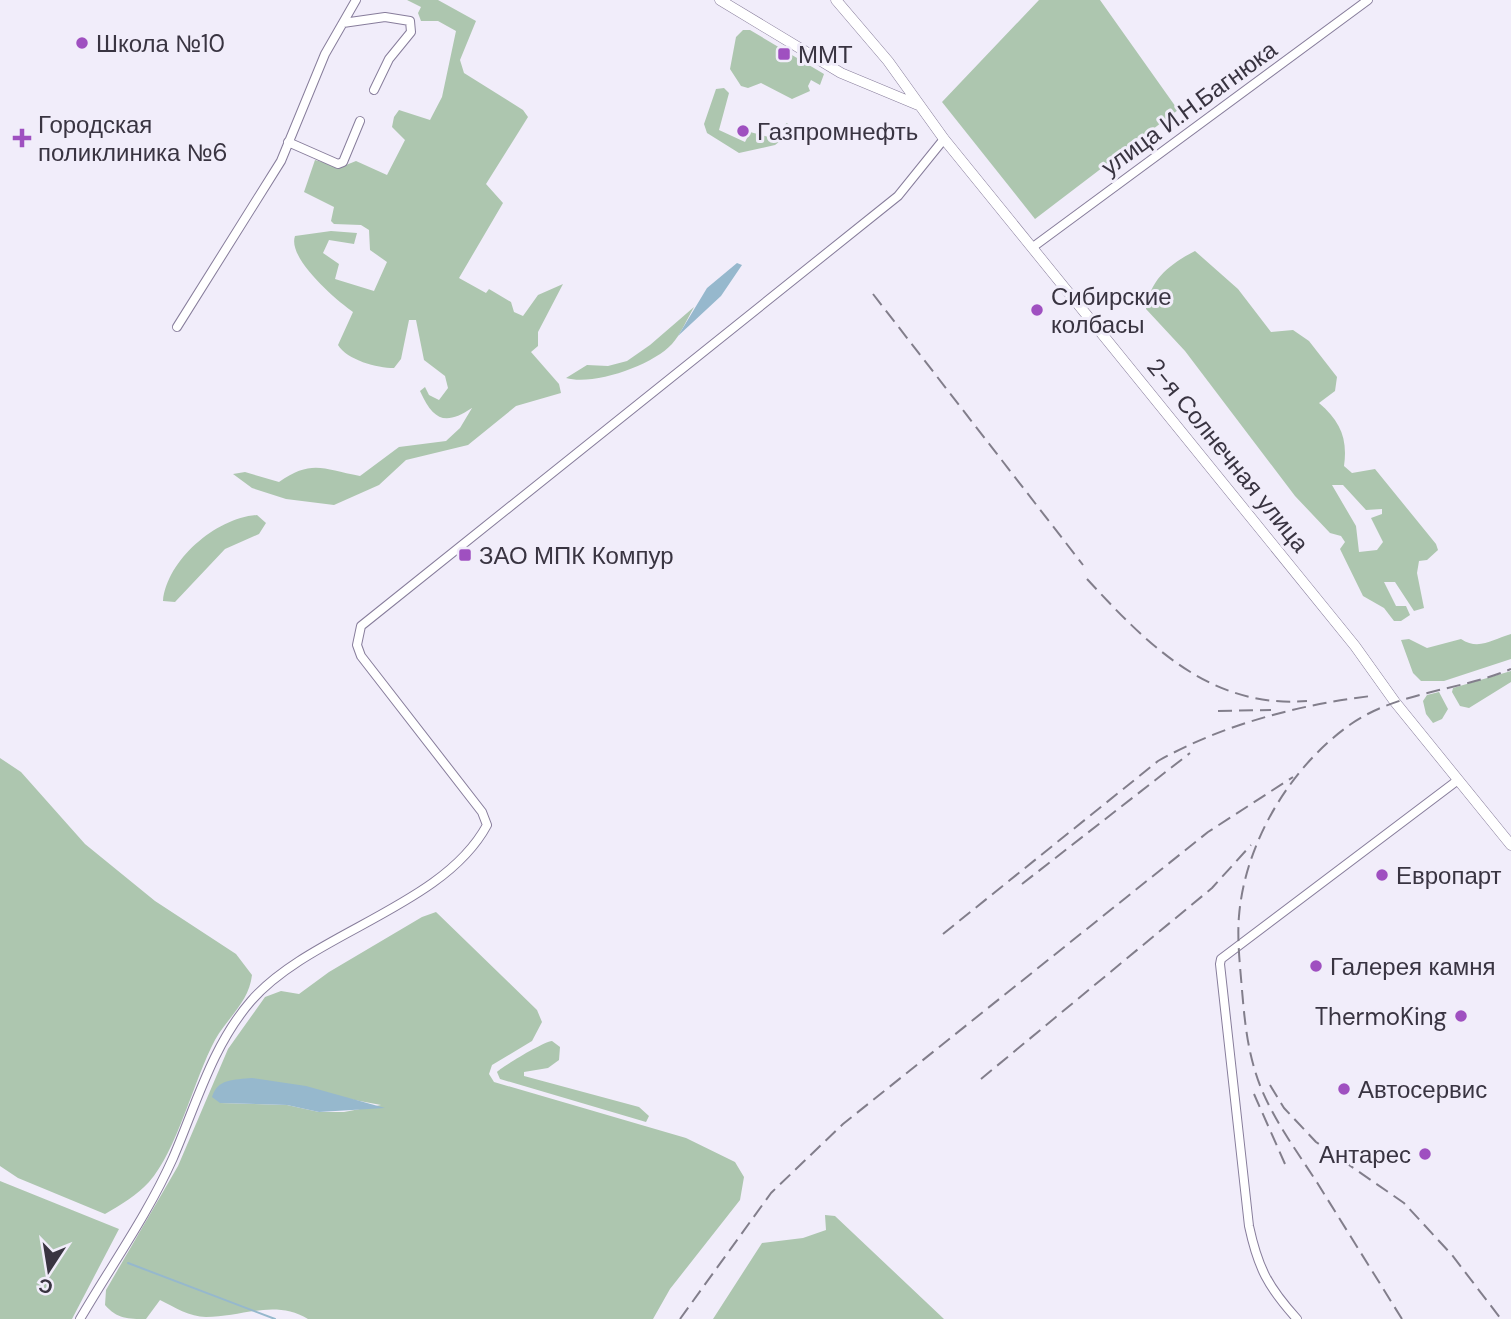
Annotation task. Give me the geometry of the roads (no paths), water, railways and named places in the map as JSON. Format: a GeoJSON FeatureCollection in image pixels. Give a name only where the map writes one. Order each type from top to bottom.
{"type":"FeatureCollection","features":[{"type":"Feature","properties":{"kind":"main road"},"geometry":{"type":"LineString","coordinates":[[720,0],[841,73],[918,105]]}},
{"type":"Feature","properties":{"kind":"main road","name":"2-я Солнечная улица"},"geometry":{"type":"LineString","coordinates":[[836,0],[888,61],[944,139],[1354,646],[1511,845]]}},
{"type":"Feature","properties":{"kind":"street"},"geometry":{"type":"LineString","coordinates":[[177,327],[281,161],[325,54],[356,0]]}},
{"type":"Feature","properties":{"kind":"street","name":"улица И.Н.Багнюка"},"geometry":{"type":"LineString","coordinates":[[1033,247],[1368,0]]}},
{"type":"Feature","properties":{"kind":"street"},"geometry":{"type":"LineString","coordinates":[[343,23],[394,17],[410,21],[411,32],[389,59],[374,90]]}},
{"type":"Feature","properties":{"kind":"street"},"geometry":{"type":"LineString","coordinates":[[288,142],[331,162],[342,162],[360,121]]}},
{"type":"Feature","properties":{"kind":"street"},"geometry":{"type":"LineString","coordinates":[[80,1319],[159,1187],[213,1061],[250,1002],[286,970],[427,886],[477,843],[487,825],[482,812],[361,656],[357,645],[361,626],[898,197],[944,139]]}},
{"type":"Feature","properties":{"kind":"street"},"geometry":{"type":"LineString","coordinates":[[1297,1319],[1267,1283],[1257,1263],[1249,1226],[1220,964],[1222,959],[1458,780]]}},
{"type":"Feature","properties":{"kind":"water"},"geometry":{"type":"Polygon","coordinates":[[[737,263],[742,265],[721,296],[678,336],[707,288],[737,263]]]}},
{"type":"Feature","properties":{"kind":"water"},"geometry":{"type":"Polygon","coordinates":[[[252,1078],[306,1086],[385,1108],[319,1112],[287,1105],[220,1103],[212,1097],[223,1083],[252,1078]]]}},
{"type":"Feature","properties":{"kind":"waterway"},"geometry":{"type":"LineString","coordinates":[[128,1263],[275,1319]]}},
{"type":"Feature","properties":{"kind":"railway"},"geometry":{"type":"LineString","coordinates":[[873,294],[1083,565]]}},
{"type":"Feature","properties":{"kind":"railway"},"geometry":{"type":"LineString","coordinates":[[1087,579],[1157,648],[1211,683],[1240,694],[1272,701],[1307,701]]}},
{"type":"Feature","properties":{"kind":"railway"},"geometry":{"type":"LineString","coordinates":[[1402,1319],[1280,1125],[1261,1088],[1250,1052],[1243,1003],[1238,934],[1243,888],[1261,834],[1275,808],[1309,761],[1329,741],[1351,724],[1389,705],[1511,669]]}},
{"type":"Feature","properties":{"kind":"railway"},"geometry":{"type":"LineString","coordinates":[[943,934],[1158,761],[1208,737],[1261,718],[1371,696]]}},
{"type":"Feature","properties":{"kind":"railway"},"geometry":{"type":"LineString","coordinates":[[1218,711],[1271,710]]}},
{"type":"Feature","properties":{"kind":"railway"},"geometry":{"type":"LineString","coordinates":[[1022,884],[1190,753]]}},
{"type":"Feature","properties":{"kind":"railway"},"geometry":{"type":"LineString","coordinates":[[680,1319],[771,1193],[843,1124],[1208,832],[1293,777]]}},
{"type":"Feature","properties":{"kind":"railway"},"geometry":{"type":"LineString","coordinates":[[981,1079],[1212,888],[1251,845]]}},
{"type":"Feature","properties":{"kind":"railway"},"geometry":{"type":"LineString","coordinates":[[1270,1085],[1284,1108],[1316,1142],[1404,1203],[1452,1255],[1501,1319]]}},
{"type":"Feature","properties":{"kind":"railway"},"geometry":{"type":"LineString","coordinates":[[1254,1094],[1285,1164]]}},
{"type":"Feature","properties":{"kind":"place","name":"Школа №10"},"geometry":{"type":"Point","coordinates":[82,43]}},
{"type":"Feature","properties":{"kind":"place","name":"ММТ"},"geometry":{"type":"Point","coordinates":[784,54]}},
{"type":"Feature","properties":{"kind":"place","name":"Газпромнефть"},"geometry":{"type":"Point","coordinates":[743,131]}},
{"type":"Feature","properties":{"kind":"place","name":"Городская поликлиника №6"},"geometry":{"type":"Point","coordinates":[22,138]}},
{"type":"Feature","properties":{"kind":"place","name":"Сибирские колбасы"},"geometry":{"type":"Point","coordinates":[1037,310]}},
{"type":"Feature","properties":{"kind":"place","name":"ЗАО МПК Компур"},"geometry":{"type":"Point","coordinates":[465,555]}},
{"type":"Feature","properties":{"kind":"place","name":"Европарт"},"geometry":{"type":"Point","coordinates":[1382,875]}},
{"type":"Feature","properties":{"kind":"place","name":"Галерея камня"},"geometry":{"type":"Point","coordinates":[1316,966]}},
{"type":"Feature","properties":{"kind":"place","name":"ThermoKing"},"geometry":{"type":"Point","coordinates":[1461,1016]}},
{"type":"Feature","properties":{"kind":"place","name":"Автосервис"},"geometry":{"type":"Point","coordinates":[1344,1089]}},
{"type":"Feature","properties":{"kind":"place","name":"Антарес"},"geometry":{"type":"Point","coordinates":[1425,1154]}}]}
